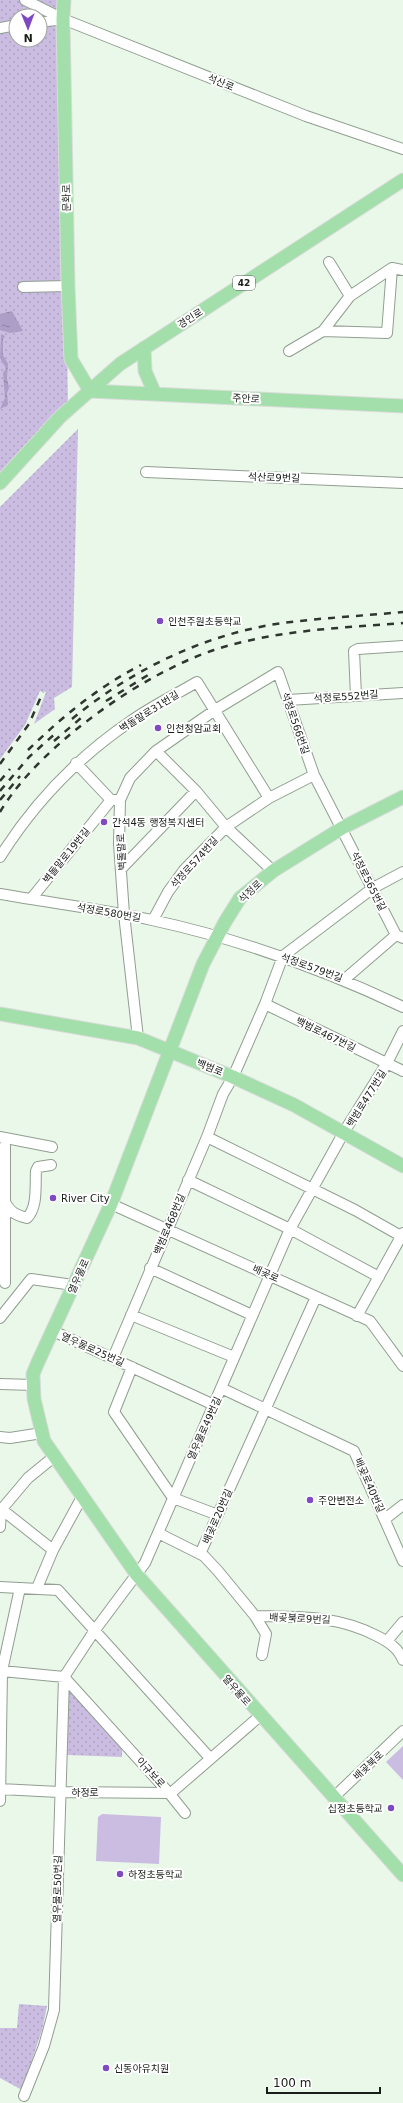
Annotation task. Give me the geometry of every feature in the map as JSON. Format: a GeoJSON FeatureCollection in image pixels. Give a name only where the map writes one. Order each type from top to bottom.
{"type":"FeatureCollection","features":[{"type":"Feature","properties":{"kind":"main road","name":"문화로"},"geometry":{"type":"LineString","coordinates":[[64,0],[63,19],[68,286],[71,358],[90,391]]}},
{"type":"Feature","properties":{"kind":"main road","name":"경인로"},"geometry":{"type":"LineString","coordinates":[[0,483],[60,417],[120,364],[403,180]]}},
{"type":"Feature","properties":{"kind":"main road"},"geometry":{"type":"LineString","coordinates":[[144,348],[147,380],[155,394]]}},
{"type":"Feature","properties":{"kind":"main road","name":"주안로"},"geometry":{"type":"LineString","coordinates":[[90,391],[403,406]]}},
{"type":"Feature","properties":{"kind":"main road","name":"석정로"},"geometry":{"type":"LineString","coordinates":[[170,1052],[200,971],[217,937],[240,898],[273,871],[342,828],[403,797]]}},
{"type":"Feature","properties":{"kind":"main road","name":"백범로"},"geometry":{"type":"LineString","coordinates":[[0,1014],[138,1038],[233,1077],[294,1105],[403,1166]]}},
{"type":"Feature","properties":{"kind":"main road","name":"열우물로"},"geometry":{"type":"LineString","coordinates":[[170,1052],[111,1204],[33,1374],[34,1399],[44,1441],[137,1575],[332,1798],[403,1875]]}},
{"type":"Feature","properties":{"kind":"street"},"geometry":{"type":"LineString","coordinates":[[25,0],[63,19]]}},
{"type":"Feature","properties":{"kind":"street","name":"석산로"},"geometry":{"type":"LineString","coordinates":[[48,21],[63,19],[306,116],[403,150]]}},
{"type":"Feature","properties":{"kind":"street"},"geometry":{"type":"LineString","coordinates":[[329,262],[350,296]]}},
{"type":"Feature","properties":{"kind":"street"},"geometry":{"type":"LineString","coordinates":[[323,331],[387,333],[392,268]]}},
{"type":"Feature","properties":{"kind":"street"},"geometry":{"type":"LineString","coordinates":[[289,351],[323,331],[350,296],[392,268],[403,270]]}},
{"type":"Feature","properties":{"kind":"street"},"geometry":{"type":"LineString","coordinates":[[23,287],[68,286]]}},
{"type":"Feature","properties":{"kind":"street","name":"석산로9번길"},"geometry":{"type":"LineString","coordinates":[[146,472],[403,483]]}},
{"type":"Feature","properties":{"kind":"street"},"geometry":{"type":"LineString","coordinates":[[356,696],[354,654],[358,649],[403,646]]}},
{"type":"Feature","properties":{"kind":"street","name":"석정로566번길"},"geometry":{"type":"LineString","coordinates":[[278,672],[314,775],[342,828]]}},
{"type":"Feature","properties":{"kind":"street","name":"벽돌말로"},"geometry":{"type":"LineString","coordinates":[[138,1038],[124,914],[116,800],[130,778],[156,751],[215,710],[278,672]]}},
{"type":"Feature","properties":{"kind":"street","name":"벽돌말로31번길"},"geometry":{"type":"LineString","coordinates":[[0,857],[42,798],[76,764],[131,721],[197,682],[215,710]]}},
{"type":"Feature","properties":{"kind":"street","name":"석정로552번길"},"geometry":{"type":"LineString","coordinates":[[288,700],[403,693]]}},
{"type":"Feature","properties":{"kind":"street"},"geometry":{"type":"LineString","coordinates":[[215,710],[269,798]]}},
{"type":"Feature","properties":{"kind":"street","name":"석정로574번길"},"geometry":{"type":"LineString","coordinates":[[156,751],[196,791],[226,827],[273,871]]}},
{"type":"Feature","properties":{"kind":"street"},"geometry":{"type":"LineString","coordinates":[[76,764],[116,800]]}},
{"type":"Feature","properties":{"kind":"street"},"geometry":{"type":"LineString","coordinates":[[226,827],[269,798],[314,775]]}},
{"type":"Feature","properties":{"kind":"street"},"geometry":{"type":"LineString","coordinates":[[121,869],[196,791]]}},
{"type":"Feature","properties":{"kind":"street","name":"벽돌말로19번길"},"geometry":{"type":"LineString","coordinates":[[31,899],[116,800]]}},
{"type":"Feature","properties":{"kind":"street","name":"석정로574번길"},"geometry":{"type":"LineString","coordinates":[[153,920],[168,892],[184,870],[226,827]]}},
{"type":"Feature","properties":{"kind":"street","name":"석정로565번길"},"geometry":{"type":"LineString","coordinates":[[342,828],[399,936],[345,979]]}},
{"type":"Feature","properties":{"kind":"street"},"geometry":{"type":"LineString","coordinates":[[233,1077],[265,1004],[283,956],[373,888],[403,872]]}},
{"type":"Feature","properties":{"kind":"street","name":"석정로580번길"},"geometry":{"type":"LineString","coordinates":[[0,894],[124,914],[217,937]]}},
{"type":"Feature","properties":{"kind":"street","name":"석정로579번길"},"geometry":{"type":"LineString","coordinates":[[217,937],[283,956],[345,979],[403,1006]]}},
{"type":"Feature","properties":{"kind":"street","name":"백범로467번길"},"geometry":{"type":"LineString","coordinates":[[265,1004],[387,1063]]}},
{"type":"Feature","properties":{"kind":"street","name":"백범로477번길"},"geometry":{"type":"LineString","coordinates":[[312,1189],[344,1132],[387,1063],[403,1031]]}},
{"type":"Feature","properties":{"kind":"street","name":"백범로477번길"},"geometry":{"type":"LineString","coordinates":[[387,1063],[403,1071]]}},
{"type":"Feature","properties":{"kind":"street","name":"백범로468번길"},"geometry":{"type":"LineString","coordinates":[[113,1358],[207,1137],[223,1094],[233,1077]]}},
{"type":"Feature","properties":{"kind":"street"},"geometry":{"type":"LineString","coordinates":[[207,1137],[258,1161],[402,1235],[357,1316]]}},
{"type":"Feature","properties":{"kind":"street"},"geometry":{"type":"LineString","coordinates":[[5,1283],[3,1264],[5,1202],[3,1142],[52,1147]]}},
{"type":"Feature","properties":{"kind":"street"},"geometry":{"type":"LineString","coordinates":[[5,1202],[9,1210],[14,1214],[27,1218],[34,1205],[36,1171],[38,1167],[51,1165]]}},
{"type":"Feature","properties":{"kind":"street"},"geometry":{"type":"LineString","coordinates":[[188,1180],[290,1229],[379,1277]]}},
{"type":"Feature","properties":{"kind":"street","name":"열우물로49번길"},"geometry":{"type":"LineString","coordinates":[[137,1575],[145,1563],[269,1274],[290,1229],[312,1189]]}},
{"type":"Feature","properties":{"kind":"street","name":"배곶로"},"geometry":{"type":"LineString","coordinates":[[111,1204],[269,1274],[370,1321],[403,1366]]}},
{"type":"Feature","properties":{"kind":"street"},"geometry":{"type":"LineString","coordinates":[[150,1268],[252,1315]]}},
{"type":"Feature","properties":{"kind":"street"},"geometry":{"type":"LineString","coordinates":[[0,1318],[31,1279],[74,1285]]}},
{"type":"Feature","properties":{"kind":"street","name":"배곶로20번길"},"geometry":{"type":"LineString","coordinates":[[262,1655],[266,1634],[255,1616],[218,1571],[200,1554],[316,1297]]}},
{"type":"Feature","properties":{"kind":"street"},"geometry":{"type":"LineString","coordinates":[[131,1315],[234,1357]]}},
{"type":"Feature","properties":{"kind":"street","name":"열우물로25번길"},"geometry":{"type":"LineString","coordinates":[[53,1331],[214,1405]]}},
{"type":"Feature","properties":{"kind":"street","name":"열우물로25번길"},"geometry":{"type":"LineString","coordinates":[[132,1367],[114,1412],[173,1498]]}},
{"type":"Feature","properties":{"kind":"street"},"geometry":{"type":"LineString","coordinates":[[0,1384],[33,1385]]}},
{"type":"Feature","properties":{"kind":"street"},"geometry":{"type":"LineString","coordinates":[[221,1388],[266,1408]]}},
{"type":"Feature","properties":{"kind":"street","name":"배곶로40번길"},"geometry":{"type":"LineString","coordinates":[[266,1408],[354,1451],[402,1558]]}},
{"type":"Feature","properties":{"kind":"street"},"geometry":{"type":"LineString","coordinates":[[0,1437],[10,1438],[42,1433]]}},
{"type":"Feature","properties":{"kind":"street"},"geometry":{"type":"LineString","coordinates":[[0,1527],[1,1509],[28,1478],[55,1456]]}},
{"type":"Feature","properties":{"kind":"street"},"geometry":{"type":"LineString","coordinates":[[37,1588],[53,1550],[82,1497]]}},
{"type":"Feature","properties":{"kind":"street"},"geometry":{"type":"LineString","coordinates":[[173,1498],[218,1515]]}},
{"type":"Feature","properties":{"kind":"street","name":"배곶로40번길"},"geometry":{"type":"LineString","coordinates":[[385,1518],[403,1505]]}},
{"type":"Feature","properties":{"kind":"street"},"geometry":{"type":"LineString","coordinates":[[1,1509],[53,1550]]}},
{"type":"Feature","properties":{"kind":"street"},"geometry":{"type":"LineString","coordinates":[[158,1533],[200,1554]]}},
{"type":"Feature","properties":{"kind":"street"},"geometry":{"type":"LineString","coordinates":[[2,1671],[64,1677],[95,1630],[137,1575]]}},
{"type":"Feature","properties":{"kind":"street"},"geometry":{"type":"LineString","coordinates":[[0,1587],[58,1590],[210,1758]]}},
{"type":"Feature","properties":{"kind":"street"},"geometry":{"type":"LineString","coordinates":[[0,1801],[2,1671],[20,1588]]}},
{"type":"Feature","properties":{"kind":"street","name":"배곶북로9번길"},"geometry":{"type":"LineString","coordinates":[[255,1616],[336,1620],[359,1626],[387,1641],[398,1650],[403,1660]]}},
{"type":"Feature","properties":{"kind":"street"},"geometry":{"type":"LineString","coordinates":[[387,1641],[403,1622]]}},
{"type":"Feature","properties":{"kind":"street","name":"이규보로"},"geometry":{"type":"LineString","coordinates":[[64,1677],[170,1793],[185,1813]]}},
{"type":"Feature","properties":{"kind":"street","name":"열우물로50번길"},"geometry":{"type":"LineString","coordinates":[[24,2096],[44,2046],[54,2010],[59,1792],[64,1677]]}},
{"type":"Feature","properties":{"kind":"street","name":"이규보로"},"geometry":{"type":"LineString","coordinates":[[170,1793],[260,1716]]}},
{"type":"Feature","properties":{"kind":"street","name":"배곶북로"},"geometry":{"type":"LineString","coordinates":[[332,1798],[403,1731]]}},
{"type":"Feature","properties":{"kind":"street","name":"하정로"},"geometry":{"type":"LineString","coordinates":[[0,1790],[170,1793]]}},
{"type":"Feature","properties":{"kind":"shaded area"},"geometry":{"type":"Polygon","coordinates":[[[0,0],[64,0],[50,21],[63,29],[68,410],[0,482],[0,0]]]}},
{"type":"Feature","properties":{"kind":"shaded area"},"geometry":{"type":"Polygon","coordinates":[[[78,429],[72,687],[54,698],[55,709],[34,724],[46,692],[40,691],[25,725],[0,759],[0,507],[78,429]]]}},
{"type":"Feature","properties":{"kind":"shaded area"},"geometry":{"type":"Polygon","coordinates":[[[66,1685],[122,1746],[122,1757],[67,1755],[66,1685]]]}},
{"type":"Feature","properties":{"kind":"shaded area"},"geometry":{"type":"Polygon","coordinates":[[[403,1746],[403,1780],[386,1762],[403,1746]]]}},
{"type":"Feature","properties":{"kind":"shaded area"},"geometry":{"type":"Polygon","coordinates":[[[102,1814],[161,1817],[159,1864],[96,1861],[98,1817],[102,1814]]]}},
{"type":"Feature","properties":{"kind":"shaded area"},"geometry":{"type":"Polygon","coordinates":[[[19,2004],[47,2006],[42,2030],[22,2090],[0,2078],[0,2028],[17,2028],[19,2004]]]}},
{"type":"Feature","properties":{"kind":"water"},"geometry":{"type":"Polygon","coordinates":[[[12,311],[23,331],[10,333],[0,330],[0,314],[12,311]]]}},
{"type":"Feature","properties":{"kind":"water"},"geometry":{"type":"Polygon","coordinates":[[[1,334],[5,336],[3,339],[3,355],[8,364],[7,378],[9,388],[7,393],[8,405],[0,409],[5,398],[3,373],[6,368],[0,358],[1,334]]]}},
{"type":"Feature","properties":{"kind":"railway"},"geometry":{"type":"LineString","coordinates":[[72,719],[94,702],[142,671],[168,658],[221,637],[276,624],[403,612]]}},
{"type":"Feature","properties":{"kind":"railway"},"geometry":{"type":"LineString","coordinates":[[0,812],[17,787],[40,762],[66,738],[125,694],[186,661],[214,650],[260,638],[332,628],[403,623]]}},
{"type":"Feature","properties":{"kind":"railway"},"geometry":{"type":"LineString","coordinates":[[28,750],[81,703],[110,683],[141,665]]}},
{"type":"Feature","properties":{"kind":"railway"},"geometry":{"type":"LineString","coordinates":[[106,701],[148,675]]}},
{"type":"Feature","properties":{"kind":"railway"},"geometry":{"type":"LineString","coordinates":[[0,764],[29,724],[43,692]]}},
{"type":"Feature","properties":{"kind":"railway"},"geometry":{"type":"LineString","coordinates":[[54,741],[81,718]]}},
{"type":"Feature","properties":{"kind":"railway"},"geometry":{"type":"LineString","coordinates":[[0,791],[29,757],[57,732]]}},
{"type":"Feature","properties":{"kind":"railway"},"geometry":{"type":"LineString","coordinates":[[0,781],[10,769]]}},
{"type":"Feature","properties":{"kind":"railway"},"geometry":{"type":"LineString","coordinates":[[0,800],[20,776]]}},
{"type":"Feature","properties":{"kind":"place","name":"인천주원초등학교"},"geometry":{"type":"Point","coordinates":[160,621]}},
{"type":"Feature","properties":{"kind":"place","name":"인천청암교회"},"geometry":{"type":"Point","coordinates":[158,728]}},
{"type":"Feature","properties":{"kind":"place","name":"간석4동 행정복지센터"},"geometry":{"type":"Point","coordinates":[104,822]}},
{"type":"Feature","properties":{"kind":"place","name":"River City"},"geometry":{"type":"Point","coordinates":[53,1198]}},
{"type":"Feature","properties":{"kind":"place","name":"주안변전소"},"geometry":{"type":"Point","coordinates":[310,1500]}},
{"type":"Feature","properties":{"kind":"place","name":"십정초등학교"},"geometry":{"type":"Point","coordinates":[391,1808]}},
{"type":"Feature","properties":{"kind":"place","name":"하정초등학교"},"geometry":{"type":"Point","coordinates":[120,1874]}},
{"type":"Feature","properties":{"kind":"place","name":"신동아유치원"},"geometry":{"type":"Point","coordinates":[106,2068]}}]}
